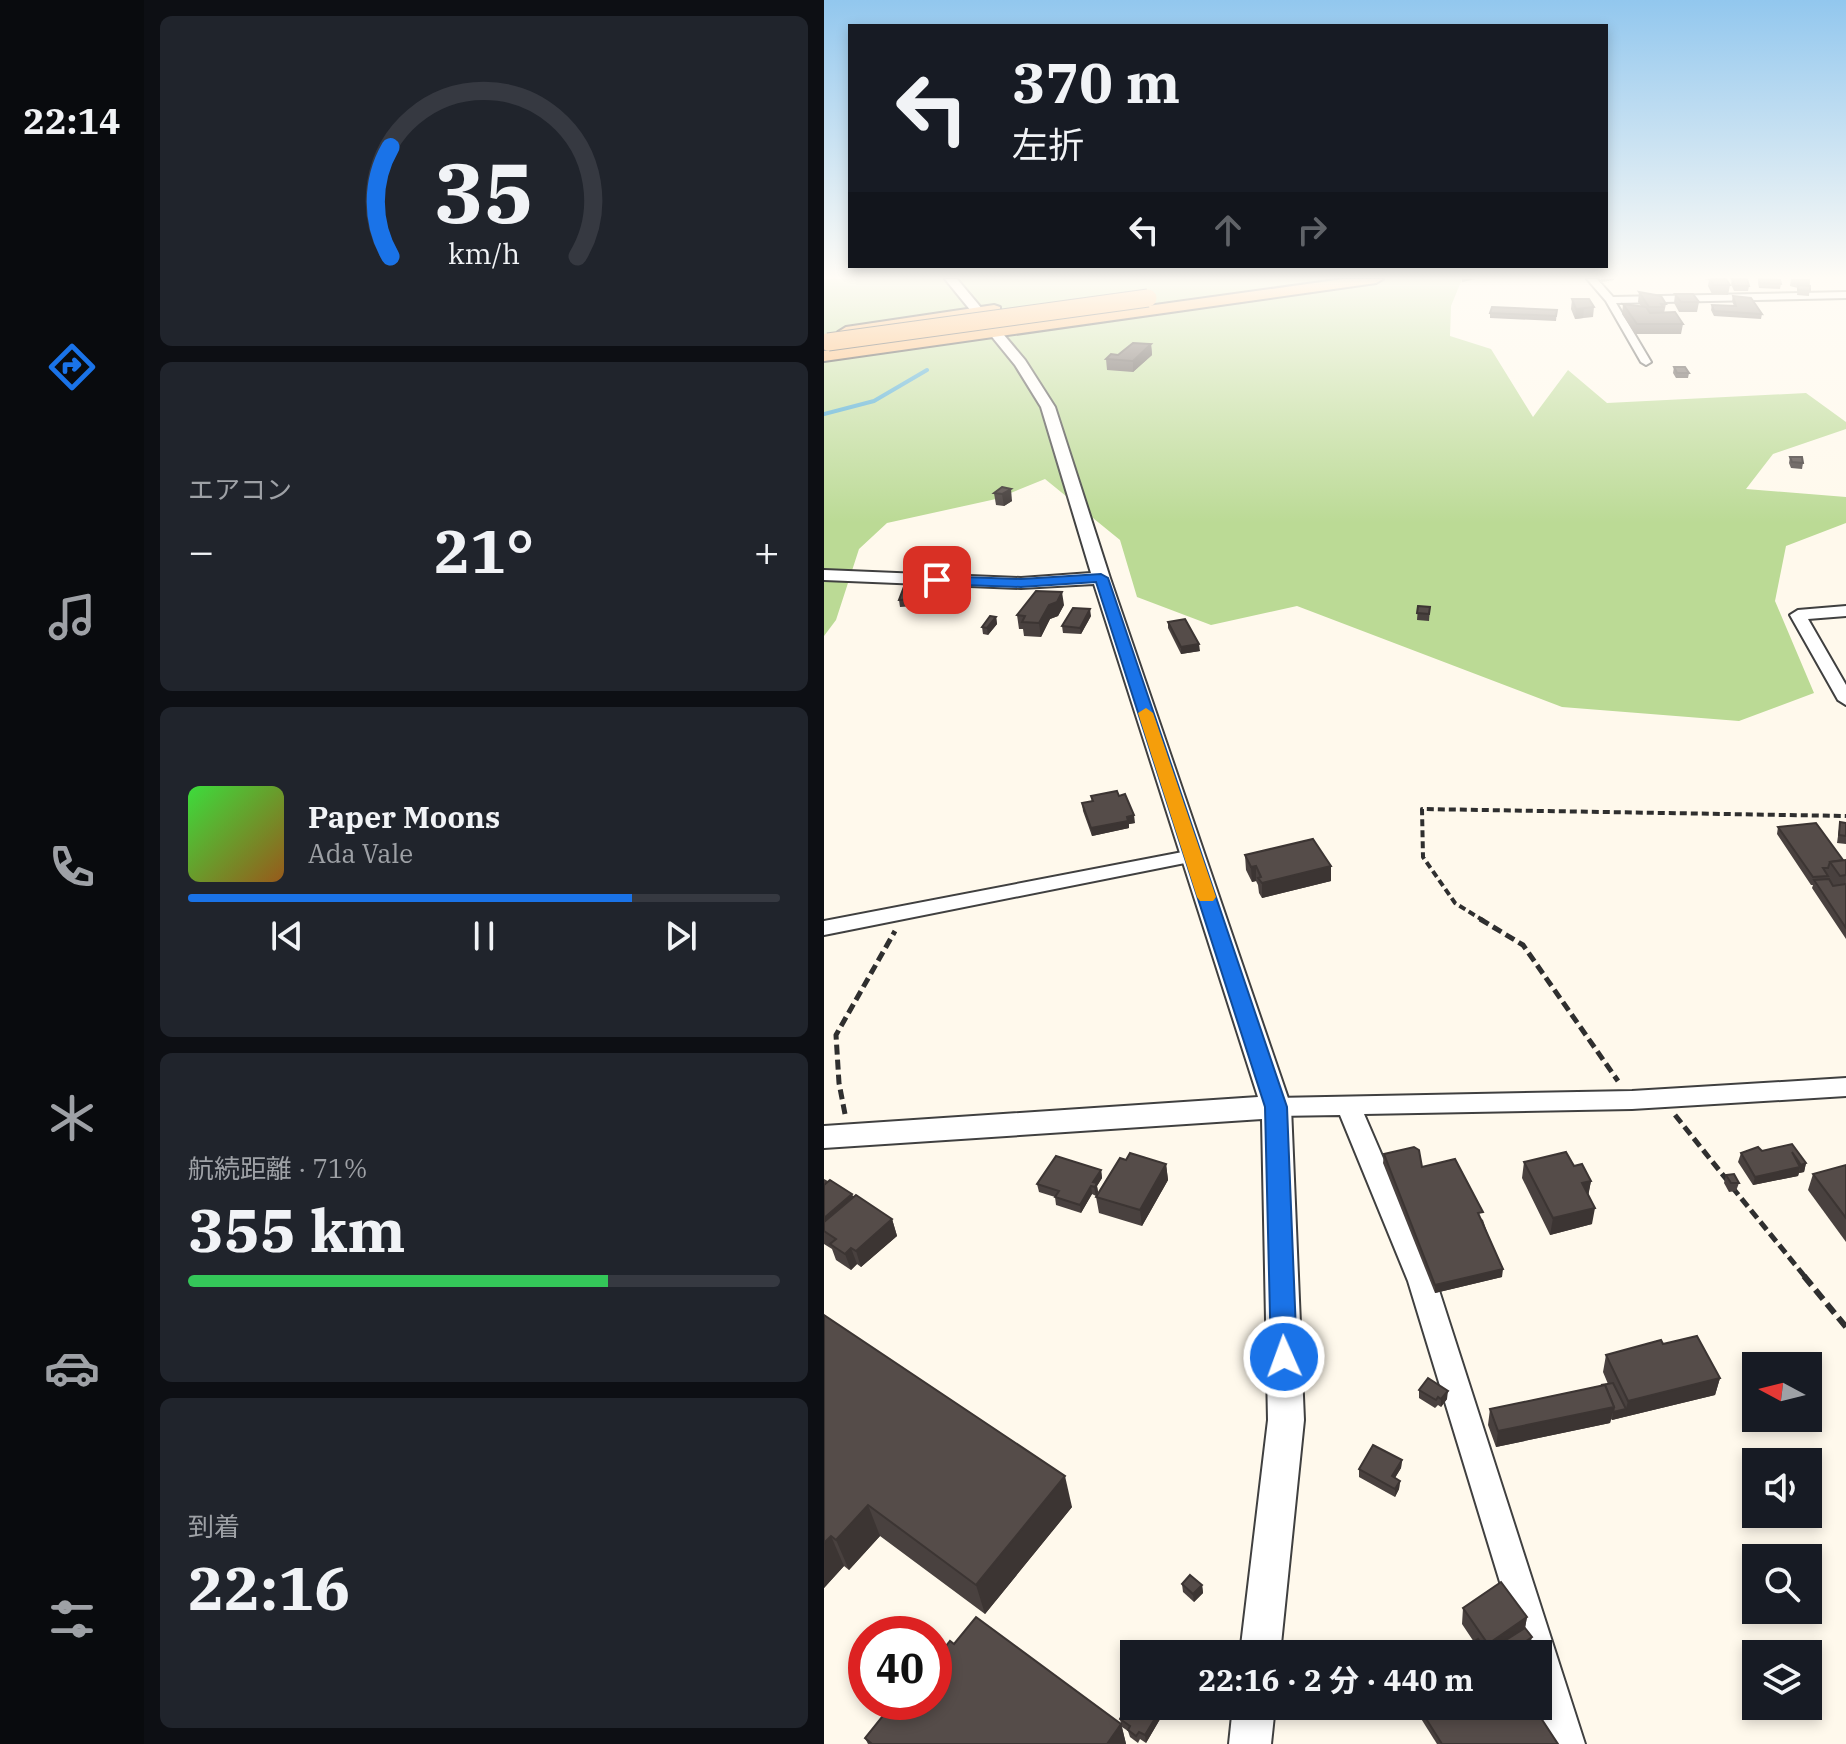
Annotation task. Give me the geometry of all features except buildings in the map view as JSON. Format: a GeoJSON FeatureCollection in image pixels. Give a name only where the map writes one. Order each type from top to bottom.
{"type":"FeatureCollection","features":[{"type":"Feature","properties":{"kind":"street"},"geometry":{"type":"LineString","coordinates":[[1015,360],[1040,393],[1061,447],[1101,578],[1276,1107],[1286,1420],[1262,1640]]}},
{"type":"Feature","properties":{"kind":"street"},"geometry":{"type":"LineString","coordinates":[[1003,367],[1061,447]]}},
{"type":"Feature","properties":{"kind":"street"},"geometry":{"type":"LineString","coordinates":[[824,575],[1021,583],[1101,578]]}},
{"type":"Feature","properties":{"kind":"street"},"geometry":{"type":"LineString","coordinates":[[1846,611],[1798,615],[1846,700]]}},
{"type":"Feature","properties":{"kind":"street"},"geometry":{"type":"LineString","coordinates":[[824,928],[1193,856]]}},
{"type":"Feature","properties":{"kind":"street"},"geometry":{"type":"LineString","coordinates":[[837,1136],[1276,1107],[1632,1100],[1846,1087]]}},
{"type":"Feature","properties":{"kind":"street"},"geometry":{"type":"LineString","coordinates":[[1349,1107],[1422,1281],[1567,1744]]}},
{"type":"Feature","properties":{"kind":"street"},"geometry":{"type":"LineString","coordinates":[[1250,1744],[1253,1720]]}},
{"type":"Feature","properties":{"kind":"path"},"geometry":{"type":"LineString","coordinates":[[1632,1100],[1523,945],[1455,903],[1423,857],[1422,809],[1846,816]]}},
{"type":"Feature","properties":{"kind":"path"},"geometry":{"type":"LineString","coordinates":[[837,1136],[839,1083],[836,1035],[907,910]]}},
{"type":"Feature","properties":{"kind":"path"},"geometry":{"type":"LineString","coordinates":[[1661,1098],[1846,1327]]}},
{"type":"Feature","properties":{"kind":"green space"},"geometry":{"type":"Polygon","coordinates":[[[824,360],[1498,360],[1533,417],[1568,370],[1607,403],[1806,393],[1846,422],[1846,429],[1773,454],[1746,489],[1846,497],[1846,523],[1786,546],[1775,601],[1814,693],[1739,721],[1562,707],[1297,606],[1211,625],[1137,597],[1120,540],[1045,479],[996,499],[887,523],[859,549],[836,620],[824,636],[824,360]]]}},
{"type":"Feature","properties":{"kind":"waterway"},"geometry":{"type":"LineString","coordinates":[[824,414],[874,401],[927,370]]}},
{"type":"Feature","properties":{"kind":"slow traffic"},"geometry":{"type":"LineString","coordinates":[[1146,713],[1207,897]]}},
{"type":"Feature","properties":{"kind":"route"},"geometry":{"type":"LineString","coordinates":[[937,580],[1021,583],[1101,578],[1276,1107],[1284,1357]]}}]}
